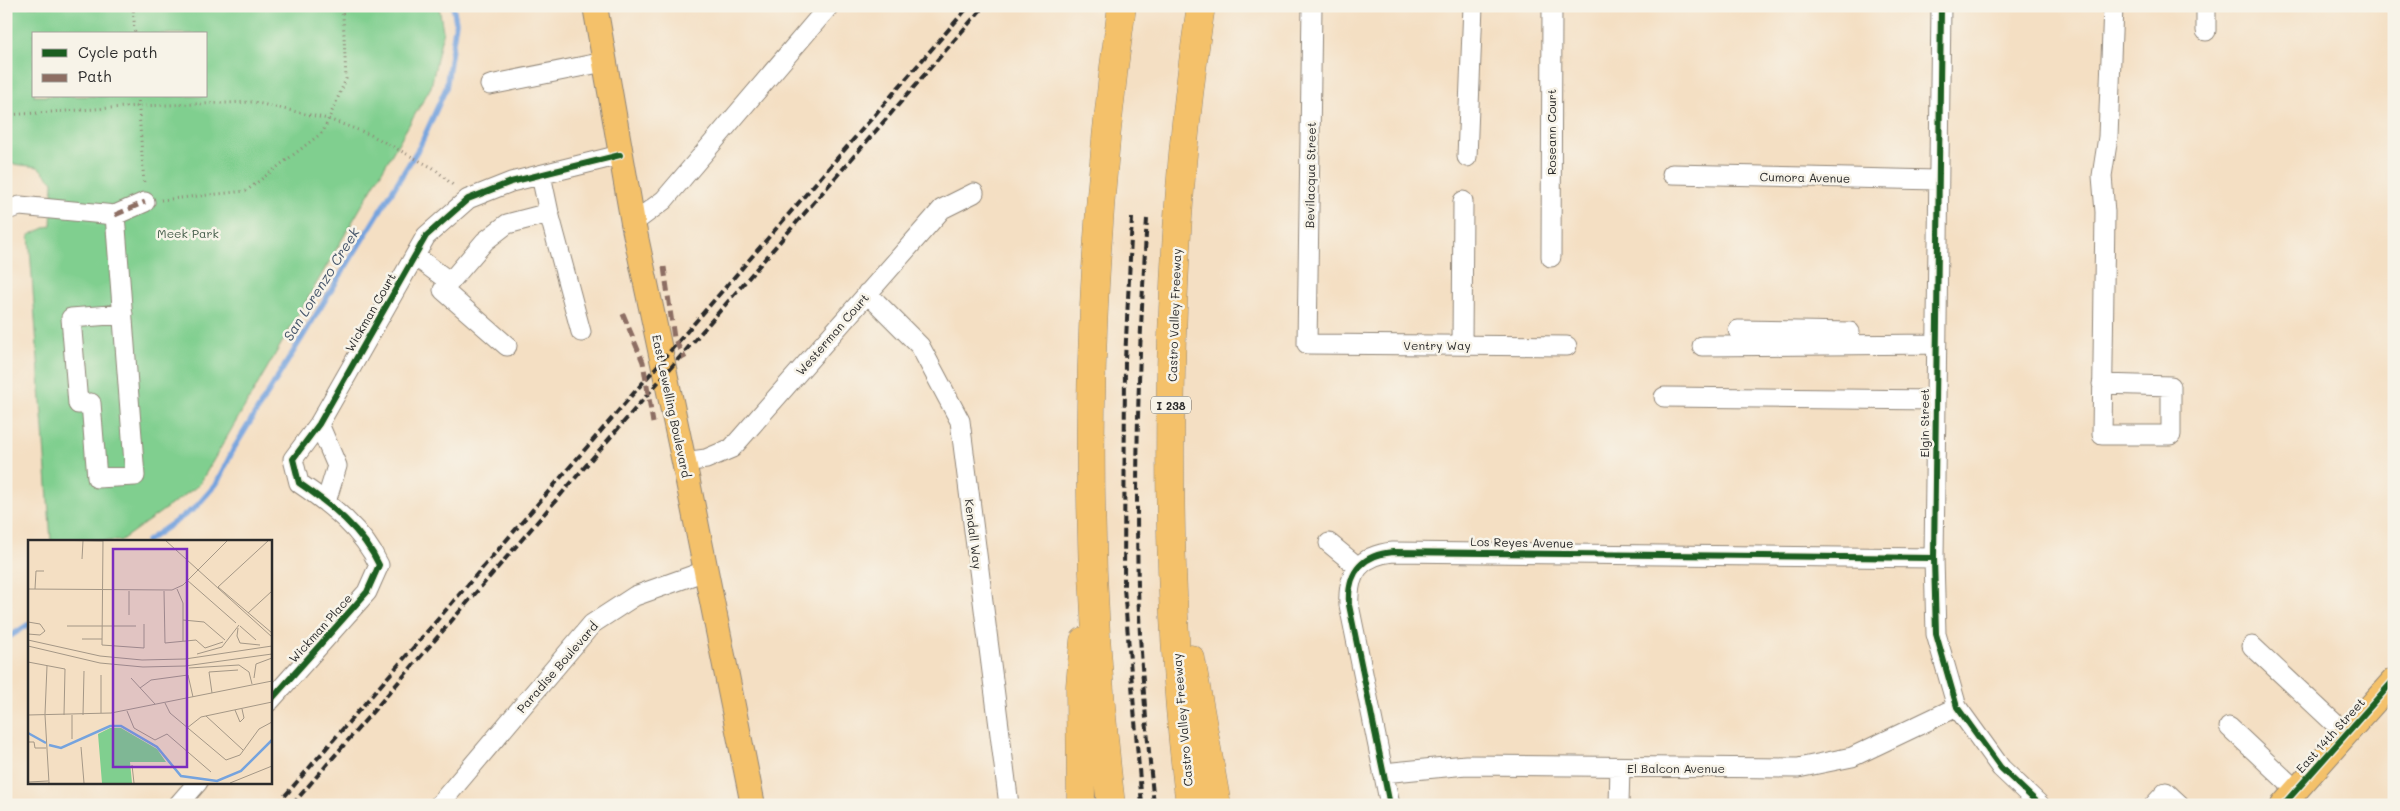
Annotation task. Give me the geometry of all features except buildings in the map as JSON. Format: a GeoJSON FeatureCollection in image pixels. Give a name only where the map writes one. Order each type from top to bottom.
{"type":"FeatureCollection","features":[{"type":"Feature","properties":{"kind":"highway"},"geometry":{"type":"LineString","coordinates":[[1111,805],[1097,640],[1092,404],[1097,266],[1104,169],[1122,6]]}},
{"type":"Feature","properties":{"kind":"highway","name":"Castro Valley Freeway"},"geometry":{"type":"LineString","coordinates":[[1190,805],[1180,702],[1172,557],[1170,479],[1172,323],[1183,166],[1201,6]]}},
{"type":"Feature","properties":{"kind":"highway"},"geometry":{"type":"LineString","coordinates":[[1172,557],[1209,749],[1217,805]]}},
{"type":"Feature","properties":{"kind":"highway"},"geometry":{"type":"LineString","coordinates":[[1082,805],[1080,686],[1094,560]]}},
{"type":"Feature","properties":{"kind":"main road","name":"East Lewelling Boulevard"},"geometry":{"type":"LineString","coordinates":[[595,6],[633,223],[684,462],[753,805]]}},
{"type":"Feature","properties":{"kind":"main road","name":"East 14th Street"},"geometry":{"type":"LineString","coordinates":[[2290,798],[2394,680]]}},
{"type":"Feature","properties":{"kind":"street"},"geometry":{"type":"LineString","coordinates":[[633,223],[664,200],[829,6]]}},
{"type":"Feature","properties":{"kind":"street","name":"Bevilacqua Street"},"geometry":{"type":"LineString","coordinates":[[1307,344],[1312,6]]}},
{"type":"Feature","properties":{"kind":"street"},"geometry":{"type":"LineString","coordinates":[[1467,157],[1473,6]]}},
{"type":"Feature","properties":{"kind":"street","name":"Roseann Court"},"geometry":{"type":"LineString","coordinates":[[1551,257],[1552,6]]}},
{"type":"Feature","properties":{"kind":"street","name":"Elgin Street"},"geometry":{"type":"LineString","coordinates":[[1940,6],[1934,558],[1936,634],[1956,707],[2001,768],[2040,805]]}},
{"type":"Feature","properties":{"kind":"street"},"geometry":{"type":"LineString","coordinates":[[2102,384],[2171,386],[2171,436],[2102,436],[2102,384],[2105,212],[2102,176],[2108,136],[2113,6]]}},
{"type":"Feature","properties":{"kind":"street"},"geometry":{"type":"LineString","coordinates":[[2206,6],[2206,31]]}},
{"type":"Feature","properties":{"kind":"street"},"geometry":{"type":"LineString","coordinates":[[490,85],[604,62]]}},
{"type":"Feature","properties":{"kind":"street","name":"Wickman Court"},"geometry":{"type":"LineString","coordinates":[[379,565],[371,547],[326,502],[300,483],[293,459],[319,424],[426,236],[468,199],[511,182],[620,155]]}},
{"type":"Feature","properties":{"kind":"street"},"geometry":{"type":"LineString","coordinates":[[541,174],[549,213],[581,332]]}},
{"type":"Feature","properties":{"kind":"street","name":"Cumora Avenue"},"geometry":{"type":"LineString","coordinates":[[1672,174],[1937,180]]}},
{"type":"Feature","properties":{"kind":"street","name":"Westerman Court"},"geometry":{"type":"LineString","coordinates":[[684,462],[706,459],[732,448],[942,210],[974,193]]}},
{"type":"Feature","properties":{"kind":"street"},"geometry":{"type":"LineString","coordinates":[[1462,345],[1464,201]]}},
{"type":"Feature","properties":{"kind":"street"},"geometry":{"type":"LineString","coordinates":[[13,208],[115,215],[145,202]]}},
{"type":"Feature","properties":{"kind":"street"},"geometry":{"type":"LineString","coordinates":[[507,346],[443,290],[485,241],[507,224],[549,213]]}},
{"type":"Feature","properties":{"kind":"street"},"geometry":{"type":"LineString","coordinates":[[115,215],[123,314],[135,476],[97,478],[91,403],[78,404],[71,318],[123,314]]}},
{"type":"Feature","properties":{"kind":"street"},"geometry":{"type":"LineString","coordinates":[[415,256],[450,282]]}},
{"type":"Feature","properties":{"kind":"street","name":"Kendall Way"},"geometry":{"type":"LineString","coordinates":[[867,293],[920,346],[960,421],[1009,805]]}},
{"type":"Feature","properties":{"kind":"street"},"geometry":{"type":"LineString","coordinates":[[1738,330],[1936,339]]}},
{"type":"Feature","properties":{"kind":"street"},"geometry":{"type":"LineString","coordinates":[[1702,346],[1936,339]]}},
{"type":"Feature","properties":{"kind":"street","name":"Ventry Way"},"geometry":{"type":"LineString","coordinates":[[1307,344],[1567,346]]}},
{"type":"Feature","properties":{"kind":"street"},"geometry":{"type":"LineString","coordinates":[[1664,398],[1936,400]]}},
{"type":"Feature","properties":{"kind":"street"},"geometry":{"type":"LineString","coordinates":[[319,424],[337,466],[326,502]]}},
{"type":"Feature","properties":{"kind":"street"},"geometry":{"type":"LineString","coordinates":[[1329,543],[1358,567],[1349,583],[1349,605],[1390,805]]}},
{"type":"Feature","properties":{"kind":"street","name":"Los Reyes Avenue"},"geometry":{"type":"LineString","coordinates":[[1358,567],[1375,556],[1393,552],[1934,558]]}},
{"type":"Feature","properties":{"kind":"street","name":"Wickman Place"},"geometry":{"type":"LineString","coordinates":[[271,700],[367,592],[379,565]]}},
{"type":"Feature","properties":{"kind":"street","name":"Paradise Boulevard"},"geometry":{"type":"LineString","coordinates":[[439,805],[592,624],[635,596],[705,571]]}},
{"type":"Feature","properties":{"kind":"street"},"geometry":{"type":"LineString","coordinates":[[2252,646],[2346,734]]}},
{"type":"Feature","properties":{"kind":"street","name":"El Balcon Avenue"},"geometry":{"type":"LineString","coordinates":[[1383,773],[1466,765],[1798,768],[1852,757],[1956,707]]}},
{"type":"Feature","properties":{"kind":"street"},"geometry":{"type":"LineString","coordinates":[[2229,727],[2290,798]]}},
{"type":"Feature","properties":{"kind":"street"},"geometry":{"type":"LineString","coordinates":[[1619,805],[1620,767]]}},
{"type":"Feature","properties":{"kind":"street"},"geometry":{"type":"LineString","coordinates":[[178,805],[196,784]]}},
{"type":"Feature","properties":{"kind":"street"},"geometry":{"type":"LineString","coordinates":[[2154,805],[2166,792],[2180,805]]}},
{"type":"Feature","properties":{"kind":"path"},"geometry":{"type":"LineString","coordinates":[[133,6],[135,32]]}},
{"type":"Feature","properties":{"kind":"path"},"geometry":{"type":"LineString","coordinates":[[138,98],[145,202],[246,191],[323,132],[346,79],[343,15],[339,6]]}},
{"type":"Feature","properties":{"kind":"path"},"geometry":{"type":"LineString","coordinates":[[6,115],[139,106],[253,102],[328,119],[369,134],[435,169],[468,199]]}},
{"type":"Feature","properties":{"kind":"green space","name":"Meek Park"},"geometry":{"type":"Polygon","coordinates":[[[6,6],[439,6],[443,31],[431,87],[199,485],[121,540],[51,540],[29,235],[51,225],[53,182],[38,167],[13,164],[6,166],[6,6]]]}},
{"type":"Feature","properties":{"kind":"waterway","name":"San Lorenzo Creek"},"geometry":{"type":"LineString","coordinates":[[148,540],[195,508],[217,483],[234,448],[420,146],[446,88],[456,22],[453,6]]}},
{"type":"Feature","properties":{"kind":"waterway","name":"San Lorenzo Creek"},"geometry":{"type":"LineString","coordinates":[[6,639],[28,625]]}},
{"type":"Feature","properties":{"kind":"railway"},"geometry":{"type":"LineString","coordinates":[[277,805],[969,6]]}},
{"type":"Feature","properties":{"kind":"railway"},"geometry":{"type":"LineString","coordinates":[[292,805],[984,6]]}},
{"type":"Feature","properties":{"kind":"railway"},"geometry":{"type":"LineString","coordinates":[[1132,218],[1125,360],[1124,588],[1142,805]]}},
{"type":"Feature","properties":{"kind":"railway"},"geometry":{"type":"LineString","coordinates":[[1147,219],[1138,402],[1137,540],[1142,668],[1154,805]]}},
{"type":"Feature","properties":{"kind":"marked path"},"geometry":{"type":"LineString","coordinates":[[115,215],[145,202]]}},
{"type":"Feature","properties":{"kind":"marked path"},"geometry":{"type":"LineString","coordinates":[[664,267],[674,338],[685,359]]}},
{"type":"Feature","properties":{"kind":"marked path"},"geometry":{"type":"LineString","coordinates":[[623,314],[643,362],[653,423]]}},
{"type":"Feature","properties":{"kind":"cycle path"},"geometry":{"type":"LineString","coordinates":[[1941,6],[1934,558],[1936,634],[1957,707],[2001,768],[2040,805]]}},
{"type":"Feature","properties":{"kind":"cycle path"},"geometry":{"type":"LineString","coordinates":[[271,700],[367,592],[379,565],[355,529],[334,509],[299,483],[293,459],[319,424],[426,236],[468,199],[511,182],[620,155]]}},
{"type":"Feature","properties":{"kind":"cycle path"},"geometry":{"type":"LineString","coordinates":[[1390,805],[1349,605],[1349,594],[1354,575],[1358,568],[1372,557],[1393,552],[1934,558]]}},
{"type":"Feature","properties":{"kind":"cycle path"},"geometry":{"type":"LineString","coordinates":[[2283,805],[2394,680]]}}]}
